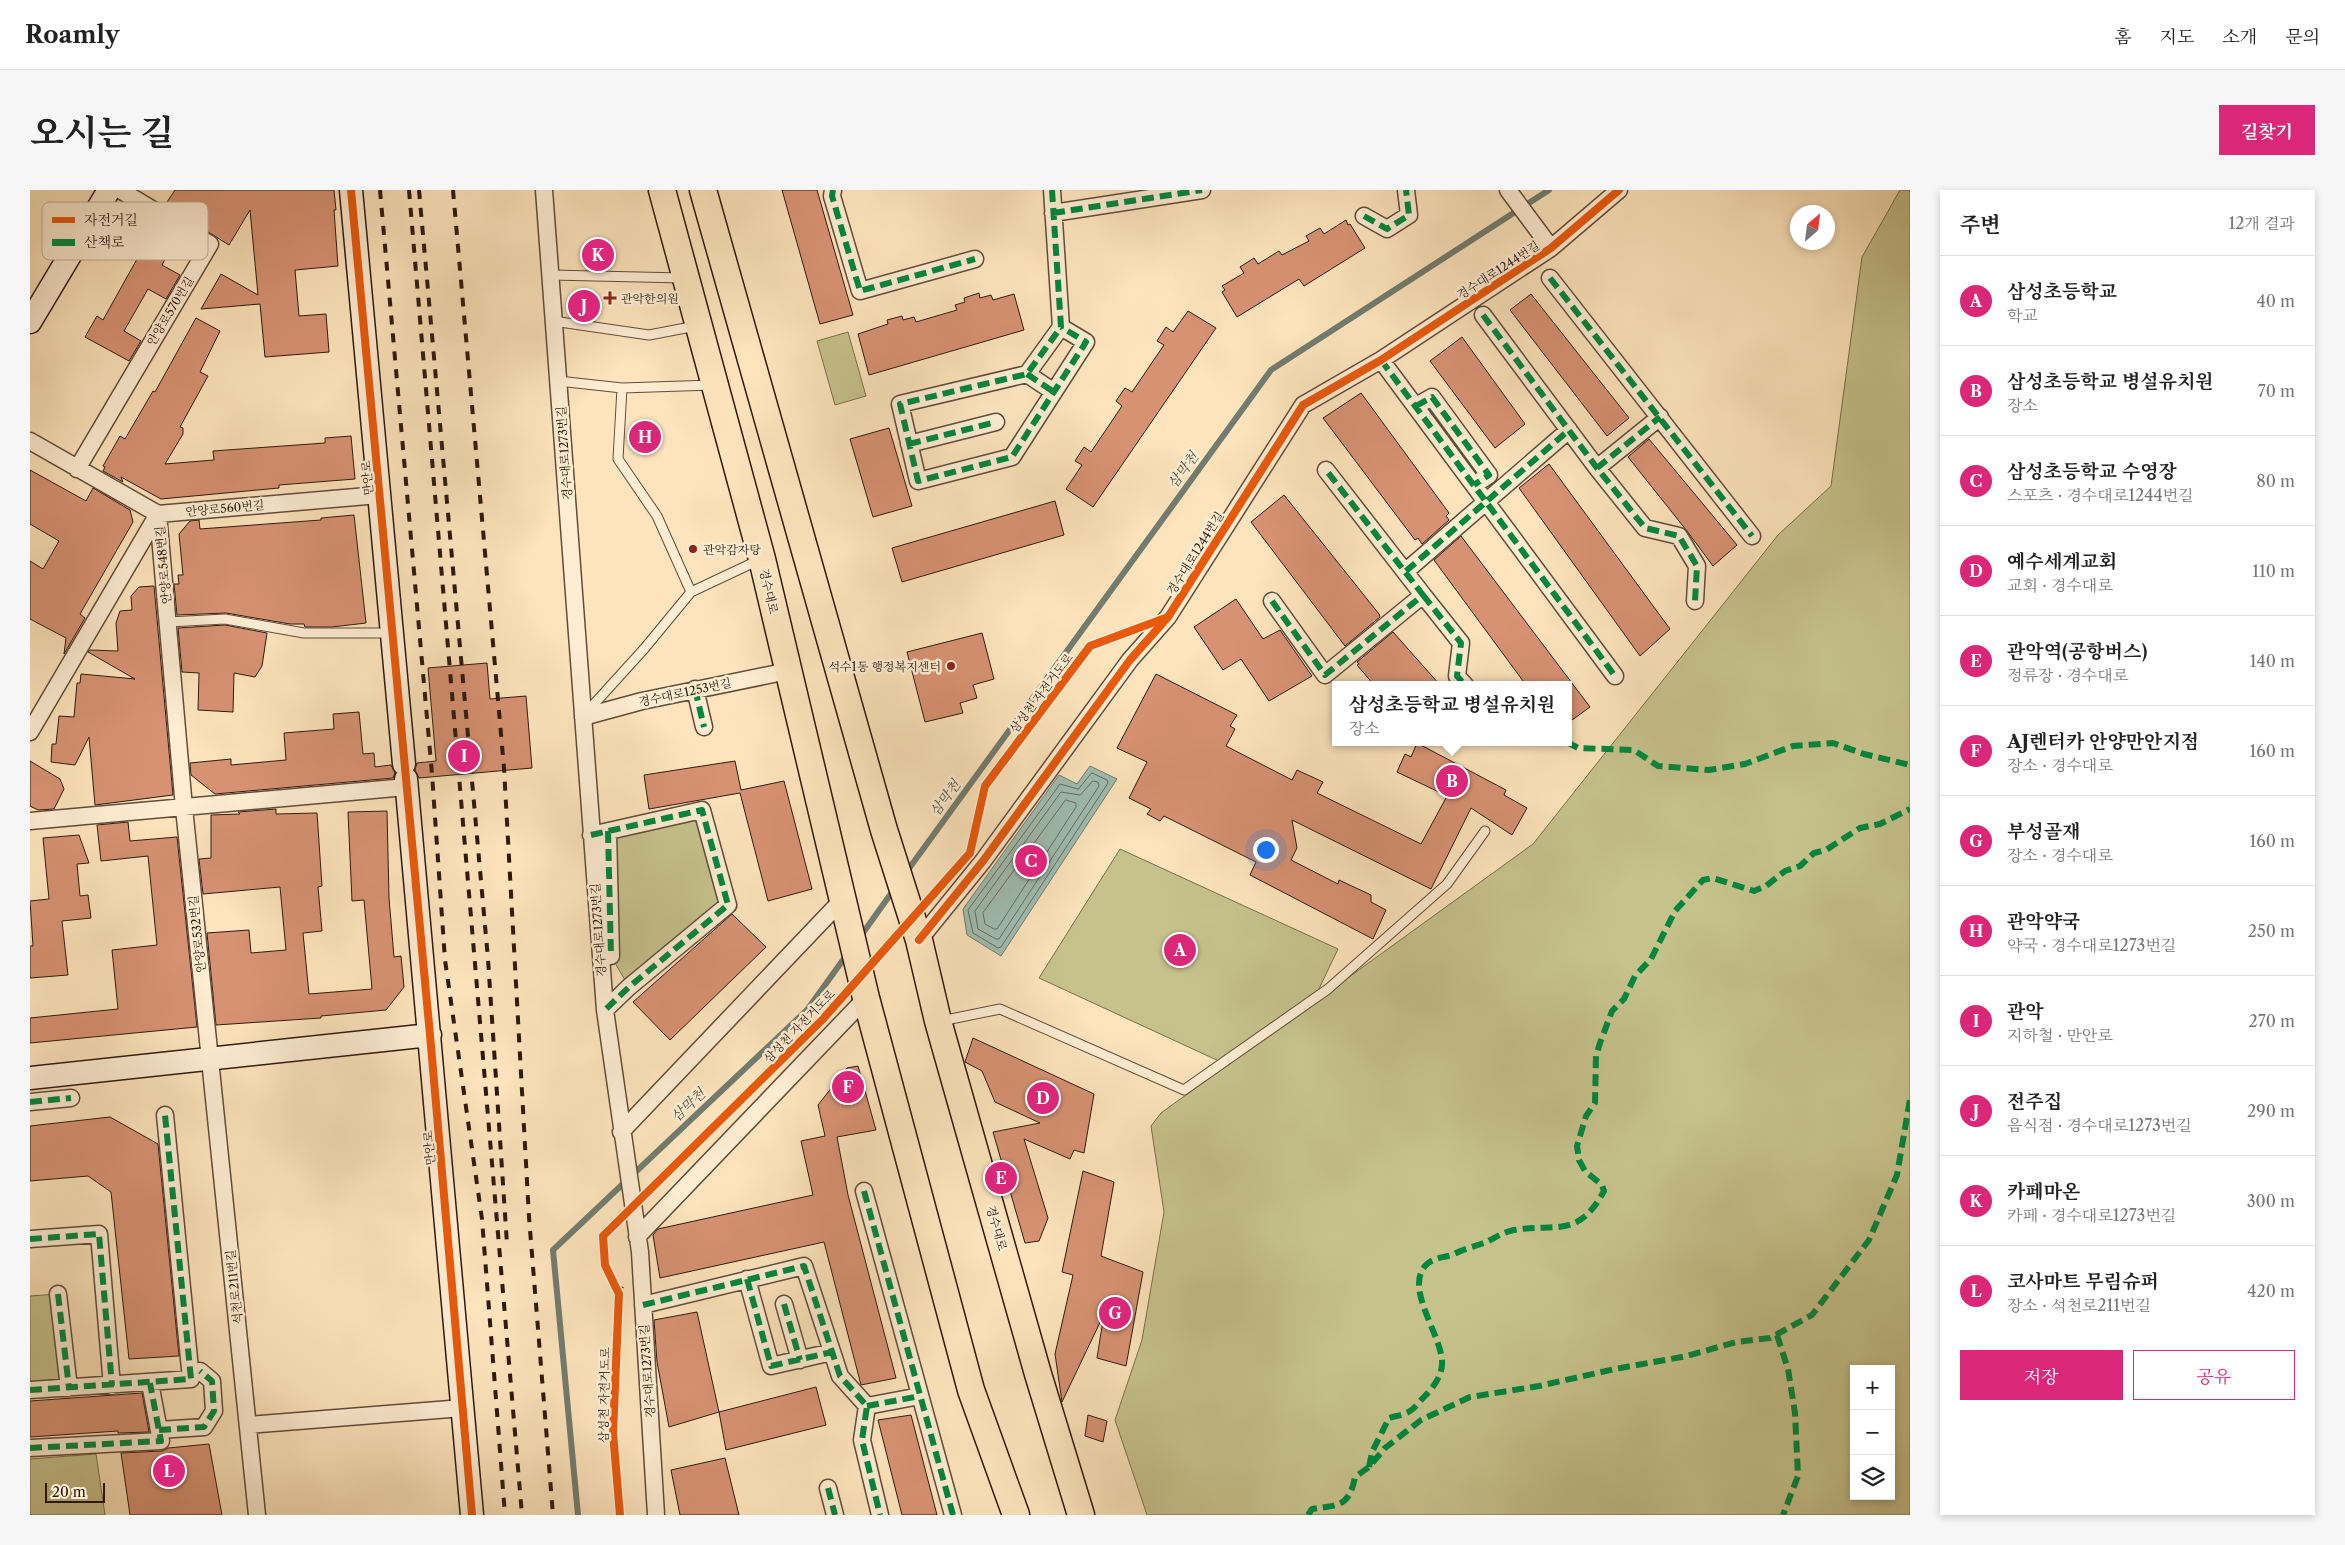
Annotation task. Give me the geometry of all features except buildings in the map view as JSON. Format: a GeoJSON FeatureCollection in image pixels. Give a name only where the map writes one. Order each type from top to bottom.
{"type":"FeatureCollection","features":[{"type":"Feature","properties":{"kind":"main road","name":"경수대로"},"geometry":{"type":"LineString","coordinates":[[662,190],[762,559],[864,990]]}},
{"type":"Feature","properties":{"kind":"main road"},"geometry":{"type":"LineString","coordinates":[[703,190],[710,218]]}},
{"type":"Feature","properties":{"kind":"main road"},"geometry":{"type":"LineString","coordinates":[[710,218],[712,190]]}},
{"type":"Feature","properties":{"kind":"main road","name":"경수대로"},"geometry":{"type":"LineString","coordinates":[[710,218],[884,830],[918,940],[938,1021],[1035,1364],[1081,1515]]}},
{"type":"Feature","properties":{"kind":"main road"},"geometry":{"type":"LineString","coordinates":[[864,990],[971,1390],[1016,1515]]}},
{"type":"Feature","properties":{"kind":"street"},"geometry":{"type":"LineString","coordinates":[[102,202],[109,190]]}},
{"type":"Feature","properties":{"kind":"street","name":"안양로570번길"},"geometry":{"type":"LineString","coordinates":[[120,190],[140,202]]}},
{"type":"Feature","properties":{"kind":"street","name":"만안로"},"geometry":{"type":"LineString","coordinates":[[351,190],[430,1035],[472,1515]]}},
{"type":"Feature","properties":{"kind":"street","name":"경수대로1273번길"},"geometry":{"type":"LineString","coordinates":[[544,190],[604,1010],[637,1232],[656,1515]]}},
{"type":"Feature","properties":{"kind":"street"},"geometry":{"type":"LineString","coordinates":[[833,190],[832,196],[860,291],[975,258]]}},
{"type":"Feature","properties":{"kind":"street"},"geometry":{"type":"LineString","coordinates":[[1052,190],[1061,327],[1027,374],[900,404],[918,482],[1012,457],[1086,342],[1061,327]]}},
{"type":"Feature","properties":{"kind":"street"},"geometry":{"type":"LineString","coordinates":[[1053,213],[1202,190]]}},
{"type":"Feature","properties":{"kind":"street"},"geometry":{"type":"LineString","coordinates":[[1364,216],[1387,229],[1409,215],[1406,190]]}},
{"type":"Feature","properties":{"kind":"street"},"geometry":{"type":"LineString","coordinates":[[1508,190],[1551,248]]}},
{"type":"Feature","properties":{"kind":"street","name":"경수대로1244번길"},"geometry":{"type":"LineString","coordinates":[[918,940],[983,861],[1130,660],[1168,617],[1303,405],[1382,360],[1551,248],[1619,190]]}},
{"type":"Feature","properties":{"kind":"street"},"geometry":{"type":"LineString","coordinates":[[30,322],[67,260]]}},
{"type":"Feature","properties":{"kind":"street","name":"안양로570번길"},"geometry":{"type":"LineString","coordinates":[[77,469],[201,260]]}},
{"type":"Feature","properties":{"kind":"street"},"geometry":{"type":"LineString","coordinates":[[1550,278],[1752,536]]}},
{"type":"Feature","properties":{"kind":"street"},"geometry":{"type":"LineString","coordinates":[[1483,316],[1597,468],[1645,528],[1679,536],[1697,566],[1696,601]]}},
{"type":"Feature","properties":{"kind":"street"},"geometry":{"type":"LineString","coordinates":[[1382,360],[1615,676]]}},
{"type":"Feature","properties":{"kind":"street"},"geometry":{"type":"LineString","coordinates":[[1027,374],[1054,392]]}},
{"type":"Feature","properties":{"kind":"street"},"geometry":{"type":"LineString","coordinates":[[1597,468],[1660,417]]}},
{"type":"Feature","properties":{"kind":"street"},"geometry":{"type":"LineString","coordinates":[[909,444],[996,422]]}},
{"type":"Feature","properties":{"kind":"street"},"geometry":{"type":"LineString","coordinates":[[1406,571],[1569,430]]}},
{"type":"Feature","properties":{"kind":"street"},"geometry":{"type":"LineString","coordinates":[[30,441],[158,514]]}},
{"type":"Feature","properties":{"kind":"street"},"geometry":{"type":"LineString","coordinates":[[1326,470],[1461,643],[1458,676],[1462,681]]}},
{"type":"Feature","properties":{"kind":"street","name":"안양로560번길"},"geometry":{"type":"LineString","coordinates":[[158,514],[380,495]]}},
{"type":"Feature","properties":{"kind":"street","name":"안양로548번길"},"geometry":{"type":"LineString","coordinates":[[158,514],[184,808]]}},
{"type":"Feature","properties":{"kind":"street","name":"안양로548번길"},"geometry":{"type":"LineString","coordinates":[[30,732],[158,514]]}},
{"type":"Feature","properties":{"kind":"street"},"geometry":{"type":"LineString","coordinates":[[1272,601],[1325,675],[1423,595]]}},
{"type":"Feature","properties":{"kind":"street","name":"경수대로1253번길"},"geometry":{"type":"LineString","coordinates":[[583,717],[695,689],[788,671]]}},
{"type":"Feature","properties":{"kind":"street"},"geometry":{"type":"LineString","coordinates":[[695,689],[704,727]]}},
{"type":"Feature","properties":{"kind":"street"},"geometry":{"type":"LineString","coordinates":[[30,821],[184,808],[405,777]]}},
{"type":"Feature","properties":{"kind":"street","name":"안양로532번길"},"geometry":{"type":"LineString","coordinates":[[184,808],[211,1060]]}},
{"type":"Feature","properties":{"kind":"street"},"geometry":{"type":"LineString","coordinates":[[591,835],[702,810],[728,905],[604,1010]]}},
{"type":"Feature","properties":{"kind":"street"},"geometry":{"type":"LineString","coordinates":[[608,831],[611,956]]}},
{"type":"Feature","properties":{"kind":"street"},"geometry":{"type":"LineString","coordinates":[[622,1137],[843,903]]}},
{"type":"Feature","properties":{"kind":"street"},"geometry":{"type":"LineString","coordinates":[[637,1232],[864,990]]}},
{"type":"Feature","properties":{"kind":"street"},"geometry":{"type":"LineString","coordinates":[[30,1078],[430,1035]]}},
{"type":"Feature","properties":{"kind":"street","name":"석천로211번길"},"geometry":{"type":"LineString","coordinates":[[211,1060],[257,1515]]}},
{"type":"Feature","properties":{"kind":"street"},"geometry":{"type":"LineString","coordinates":[[30,1102],[70,1098]]}},
{"type":"Feature","properties":{"kind":"street"},"geometry":{"type":"LineString","coordinates":[[30,1390],[112,1386],[191,1379],[165,1115]]}},
{"type":"Feature","properties":{"kind":"street"},"geometry":{"type":"LineString","coordinates":[[864,1191],[953,1515]]}},
{"type":"Feature","properties":{"kind":"street"},"geometry":{"type":"LineString","coordinates":[[30,1239],[99,1234],[112,1386]]}},
{"type":"Feature","properties":{"kind":"street"},"geometry":{"type":"LineString","coordinates":[[643,1305],[804,1266],[840,1376],[867,1406]]}},
{"type":"Feature","properties":{"kind":"street"},"geometry":{"type":"LineString","coordinates":[[747,1279],[771,1366],[832,1352]]}},
{"type":"Feature","properties":{"kind":"street"},"geometry":{"type":"LineString","coordinates":[[58,1294],[69,1388]]}},
{"type":"Feature","properties":{"kind":"street"},"geometry":{"type":"LineString","coordinates":[[784,1304],[800,1360]]}},
{"type":"Feature","properties":{"kind":"street"},"geometry":{"type":"LineString","coordinates":[[159,1430],[204,1427],[214,1411],[212,1381],[200,1371]]}},
{"type":"Feature","properties":{"kind":"street"},"geometry":{"type":"LineString","coordinates":[[30,1448],[161,1440],[150,1383]]}},
{"type":"Feature","properties":{"kind":"street"},"geometry":{"type":"LineString","coordinates":[[867,1406],[920,1396]]}},
{"type":"Feature","properties":{"kind":"street"},"geometry":{"type":"LineString","coordinates":[[867,1406],[862,1440],[880,1515]]}},
{"type":"Feature","properties":{"kind":"street"},"geometry":{"type":"LineString","coordinates":[[248,1425],[463,1408]]}},
{"type":"Feature","properties":{"kind":"street"},"geometry":{"type":"LineString","coordinates":[[828,1488],[835,1515]]}},
{"type":"Feature","properties":{"kind":"lane"},"geometry":{"type":"LineString","coordinates":[[551,275],[686,278]]}},
{"type":"Feature","properties":{"kind":"lane"},"geometry":{"type":"LineString","coordinates":[[553,321],[649,335],[699,325]]}},
{"type":"Feature","properties":{"kind":"lane"},"geometry":{"type":"LineString","coordinates":[[558,381],[622,388],[716,385]]}},
{"type":"Feature","properties":{"kind":"lane"},"geometry":{"type":"LineString","coordinates":[[622,388],[618,459],[657,516],[691,592]]}},
{"type":"Feature","properties":{"kind":"lane"},"geometry":{"type":"LineString","coordinates":[[583,717],[644,649],[691,592],[762,559]]}},
{"type":"Feature","properties":{"kind":"lane"},"geometry":{"type":"LineString","coordinates":[[168,622],[225,619],[304,633],[393,634]]}},
{"type":"Feature","properties":{"kind":"lane"},"geometry":{"type":"LineString","coordinates":[[938,1021],[1000,1009],[1184,1090],[1335,983],[1447,884],[1485,832]]}},
{"type":"Feature","properties":{"kind":"path"},"geometry":{"type":"LineString","coordinates":[[615,1287],[618,1294],[618,1304]]}},
{"type":"Feature","properties":{"kind":"shaded area"},"geometry":{"type":"Polygon","coordinates":[[[1900,190],[1910,190],[1910,1515],[1147,1515],[1115,1420],[1142,1340],[1164,1212],[1151,1126],[1161,1113],[1533,844],[1778,535],[1831,486],[1862,257],[1900,190]]]}},
{"type":"Feature","properties":{"kind":"shaded area"},"geometry":{"type":"Polygon","coordinates":[[[848,332],[866,396],[835,405],[817,341],[848,332]]]}},
{"type":"Feature","properties":{"kind":"shaded area"},"geometry":{"type":"Polygon","coordinates":[[[702,810],[728,905],[629,987],[611,956],[608,831],[702,810]]]}},
{"type":"Feature","properties":{"kind":"shaded area"},"geometry":{"type":"Polygon","coordinates":[[[1120,849],[1338,949],[1316,995],[1221,1062],[1039,978],[1120,849]]]}},
{"type":"Feature","properties":{"kind":"shaded area"},"geometry":{"type":"Polygon","coordinates":[[[58,1294],[69,1388],[30,1390],[30,1296],[58,1294]]]}},
{"type":"Feature","properties":{"kind":"shaded area"},"geometry":{"type":"Polygon","coordinates":[[[96,1454],[105,1515],[30,1515],[30,1459],[96,1454]]]}},
{"type":"Feature","properties":{"kind":"water"},"geometry":{"type":"Polygon","coordinates":[[[1090,766],[1117,779],[1001,956],[967,935],[963,909],[1059,775],[1077,784],[1090,766]]]}},
{"type":"Feature","properties":{"kind":"waterway","name":"삼막천"},"geometry":{"type":"LineString","coordinates":[[905,874],[1271,370],[1549,190]]}},
{"type":"Feature","properties":{"kind":"waterway","name":"삼막천"},"geometry":{"type":"LineString","coordinates":[[860,937],[895,888]]}},
{"type":"Feature","properties":{"kind":"waterway","name":"삼막천"},"geometry":{"type":"LineString","coordinates":[[578,1515],[553,1250],[807,1010],[848,953]]}},
{"type":"Feature","properties":{"kind":"railway"},"geometry":{"type":"LineString","coordinates":[[380,190],[432,774],[445,960],[482,1219],[505,1515]]}},
{"type":"Feature","properties":{"kind":"railway"},"geometry":{"type":"LineString","coordinates":[[409,190],[522,1515]]}},
{"type":"Feature","properties":{"kind":"railway"},"geometry":{"type":"LineString","coordinates":[[419,190],[488,959],[507,1244]]}},
{"type":"Feature","properties":{"kind":"railway"},"geometry":{"type":"LineString","coordinates":[[453,190],[504,768],[529,1217],[553,1515]]}},
{"type":"Feature","properties":{"kind":"marked path"},"geometry":{"type":"LineString","coordinates":[[833,190],[832,196],[860,291],[975,259]]}},
{"type":"Feature","properties":{"kind":"marked path"},"geometry":{"type":"LineString","coordinates":[[1052,190],[1061,327],[1027,374],[900,404],[918,481],[1012,457],[1086,342],[1061,327]]}},
{"type":"Feature","properties":{"kind":"marked path"},"geometry":{"type":"LineString","coordinates":[[1053,213],[1202,190]]}},
{"type":"Feature","properties":{"kind":"marked path"},"geometry":{"type":"LineString","coordinates":[[1364,216],[1387,229],[1409,215],[1406,190]]}},
{"type":"Feature","properties":{"kind":"marked path"},"geometry":{"type":"LineString","coordinates":[[1550,278],[1752,536]]}},
{"type":"Feature","properties":{"kind":"marked path"},"geometry":{"type":"LineString","coordinates":[[1483,315],[1597,468],[1645,528],[1679,536],[1697,566],[1695,601]]}},
{"type":"Feature","properties":{"kind":"marked path"},"geometry":{"type":"LineString","coordinates":[[1381,360],[1615,676]]}},
{"type":"Feature","properties":{"kind":"marked path"},"geometry":{"type":"LineString","coordinates":[[1027,374],[1054,392]]}},
{"type":"Feature","properties":{"kind":"marked path"},"geometry":{"type":"LineString","coordinates":[[1416,406],[1432,397],[1489,475],[1474,485]]}},
{"type":"Feature","properties":{"kind":"marked path"},"geometry":{"type":"LineString","coordinates":[[1597,468],[1660,417]]}},
{"type":"Feature","properties":{"kind":"marked path"},"geometry":{"type":"LineString","coordinates":[[909,444],[996,422]]}},
{"type":"Feature","properties":{"kind":"marked path"},"geometry":{"type":"LineString","coordinates":[[1406,571],[1569,430]]}},
{"type":"Feature","properties":{"kind":"marked path"},"geometry":{"type":"LineString","coordinates":[[1272,601],[1325,675],[1423,595],[1326,470]]}},
{"type":"Feature","properties":{"kind":"marked path"},"geometry":{"type":"LineString","coordinates":[[1423,595],[1461,643],[1457,676],[1461,681]]}},
{"type":"Feature","properties":{"kind":"marked path"},"geometry":{"type":"LineString","coordinates":[[695,689],[704,727]]}},
{"type":"Feature","properties":{"kind":"marked path"},"geometry":{"type":"LineString","coordinates":[[1572,745],[1578,748],[1634,750],[1658,766],[1709,770],[1745,764],[1793,746],[1833,743],[1864,754],[1910,765]]}},
{"type":"Feature","properties":{"kind":"marked path"},"geometry":{"type":"LineString","coordinates":[[1369,1467],[1372,1452],[1389,1418],[1405,1414],[1414,1408],[1433,1387],[1441,1370],[1441,1354],[1421,1300],[1419,1287],[1420,1275],[1426,1265],[1436,1259],[1510,1231],[1565,1226],[1575,1223],[1585,1216],[1604,1191],[1602,1185],[1585,1171],[1579,1160],[1577,1146],[1586,1116],[1595,1103],[1596,1056],[1612,1011],[1624,999],[1635,976],[1651,959],[1675,911],[1703,880],[1713,878],[1754,891],[1766,886],[1785,871],[1800,866],[1814,853],[1826,850],[1860,828],[1880,824],[1910,809]]}},
{"type":"Feature","properties":{"kind":"marked path"},"geometry":{"type":"LineString","coordinates":[[591,835],[702,810],[728,905],[629,987],[605,1010]]}},
{"type":"Feature","properties":{"kind":"marked path"},"geometry":{"type":"LineString","coordinates":[[608,831],[611,956]]}},
{"type":"Feature","properties":{"kind":"marked path"},"geometry":{"type":"LineString","coordinates":[[30,1102],[71,1098]]}},
{"type":"Feature","properties":{"kind":"marked path"},"geometry":{"type":"LineString","coordinates":[[1308,1515],[1312,1509],[1336,1505],[1346,1499],[1353,1487],[1355,1477],[1369,1467],[1385,1448],[1421,1420],[1470,1397],[1539,1386],[1615,1369],[1687,1356],[1736,1342],[1770,1338],[1812,1315],[1869,1240],[1897,1175],[1910,1099]]}},
{"type":"Feature","properties":{"kind":"marked path"},"geometry":{"type":"LineString","coordinates":[[30,1390],[191,1379],[165,1115]]}},
{"type":"Feature","properties":{"kind":"marked path"},"geometry":{"type":"LineString","coordinates":[[864,1191],[953,1515]]}},
{"type":"Feature","properties":{"kind":"marked path"},"geometry":{"type":"LineString","coordinates":[[30,1239],[99,1234],[112,1386]]}},
{"type":"Feature","properties":{"kind":"marked path"},"geometry":{"type":"LineString","coordinates":[[643,1305],[804,1266],[840,1376],[867,1406],[862,1440],[880,1515]]}},
{"type":"Feature","properties":{"kind":"marked path"},"geometry":{"type":"LineString","coordinates":[[747,1279],[771,1366],[832,1352]]}},
{"type":"Feature","properties":{"kind":"marked path"},"geometry":{"type":"LineString","coordinates":[[58,1294],[69,1388]]}},
{"type":"Feature","properties":{"kind":"marked path"},"geometry":{"type":"LineString","coordinates":[[784,1304],[800,1360]]}},
{"type":"Feature","properties":{"kind":"marked path"},"geometry":{"type":"LineString","coordinates":[[1777,1335],[1788,1369],[1795,1413],[1798,1476],[1783,1515]]}},
{"type":"Feature","properties":{"kind":"marked path"},"geometry":{"type":"LineString","coordinates":[[159,1430],[204,1427],[214,1411],[212,1381],[200,1371]]}},
{"type":"Feature","properties":{"kind":"marked path"},"geometry":{"type":"LineString","coordinates":[[30,1448],[161,1441],[150,1383]]}},
{"type":"Feature","properties":{"kind":"marked path"},"geometry":{"type":"LineString","coordinates":[[867,1406],[920,1396]]}},
{"type":"Feature","properties":{"kind":"marked path"},"geometry":{"type":"LineString","coordinates":[[828,1488],[835,1515]]}},
{"type":"Feature","properties":{"kind":"cycle path"},"geometry":{"type":"LineString","coordinates":[[351,190],[430,1035],[472,1515]]}},
{"type":"Feature","properties":{"kind":"cycle path"},"geometry":{"type":"LineString","coordinates":[[919,940],[983,861],[1130,660],[1168,617],[1303,405],[1381,360],[1551,248],[1619,190]]}},
{"type":"Feature","properties":{"kind":"cycle path","name":"삼성천 자전거도로"},"geometry":{"type":"LineString","coordinates":[[620,1515],[613,1433],[619,1294],[605,1265],[603,1236],[823,1019],[970,853],[985,786],[1090,646],[1168,617]]}},
{"type":"Feature","properties":{"kind":"place","name":"카페마온"},"geometry":{"type":"Point","coordinates":[598,255]}},
{"type":"Feature","properties":{"kind":"place","name":"관악한의원"},"geometry":{"type":"Point","coordinates":[610,298]}},
{"type":"Feature","properties":{"kind":"place","name":"전주집"},"geometry":{"type":"Point","coordinates":[584,306]}},
{"type":"Feature","properties":{"kind":"place","name":"관악약국"},"geometry":{"type":"Point","coordinates":[645,437]}},
{"type":"Feature","properties":{"kind":"place","name":"관악감자탕"},"geometry":{"type":"Point","coordinates":[693,549]}},
{"type":"Feature","properties":{"kind":"place","name":"석수1동 행정복지센터"},"geometry":{"type":"Point","coordinates":[951,666]}},
{"type":"Feature","properties":{"kind":"place","name":"관악"},"geometry":{"type":"Point","coordinates":[464,756]}},
{"type":"Feature","properties":{"kind":"place","name":"삼성초등학교 병설유치원"},"geometry":{"type":"Point","coordinates":[1452,781]}},
{"type":"Feature","properties":{"kind":"place","name":"삼성초등학교 수영장"},"geometry":{"type":"Point","coordinates":[1031,861]}},
{"type":"Feature","properties":{"kind":"place","name":"삼성초등학교"},"geometry":{"type":"Point","coordinates":[1180,950]}},
{"type":"Feature","properties":{"kind":"place","name":"AJ렌터카 안양만안지점"},"geometry":{"type":"Point","coordinates":[848,1087]}},
{"type":"Feature","properties":{"kind":"place","name":"예수세계교회"},"geometry":{"type":"Point","coordinates":[1043,1098]}},
{"type":"Feature","properties":{"kind":"place","name":"관악역(공항버스)"},"geometry":{"type":"Point","coordinates":[1001,1178]}},
{"type":"Feature","properties":{"kind":"place","name":"부성골재"},"geometry":{"type":"Point","coordinates":[1115,1313]}},
{"type":"Feature","properties":{"kind":"place","name":"코사마트 무림슈퍼"},"geometry":{"type":"Point","coordinates":[169,1471]}}]}
